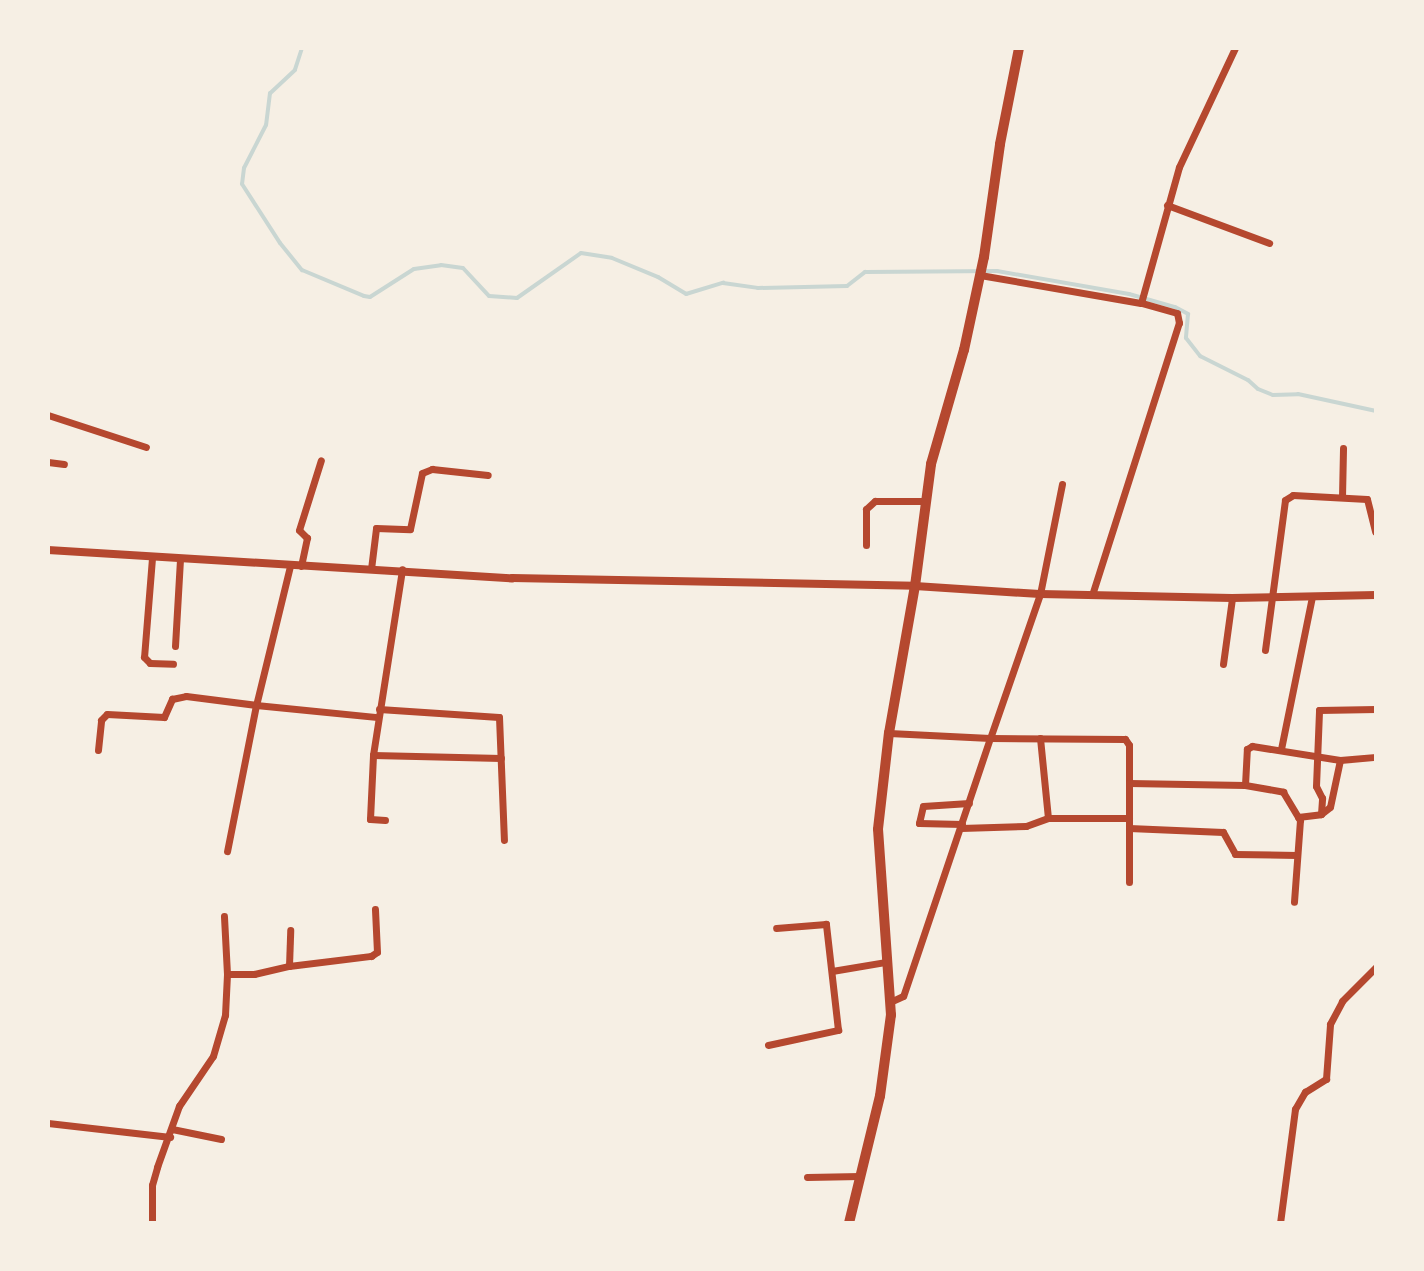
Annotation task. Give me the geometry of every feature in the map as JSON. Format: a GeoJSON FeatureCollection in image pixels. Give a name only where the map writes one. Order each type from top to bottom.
{"type":"FeatureCollection","features":[{"type":"Feature","properties":{"kind":"main road"},"geometry":{"type":"LineString","coordinates":[[849,1223],[880,1096],[890,1002],[878,829],[889,733],[915,586],[931,464],[964,350],[980,275],[1019,48]]}},
{"type":"Feature","properties":{"kind":"street"},"geometry":{"type":"LineString","coordinates":[[1141,303],[1179,167],[1235,48]]}},
{"type":"Feature","properties":{"kind":"street"},"geometry":{"type":"LineString","coordinates":[[1167,205],[1269,243]]}},
{"type":"Feature","properties":{"kind":"street"},"geometry":{"type":"LineString","coordinates":[[980,275],[1141,303],[1177,313],[1179,323],[1092,595]]}},
{"type":"Feature","properties":{"kind":"street"},"geometry":{"type":"LineString","coordinates":[[48,415],[146,447]]}},
{"type":"Feature","properties":{"kind":"street"},"geometry":{"type":"LineString","coordinates":[[1342,497],[1343,448]]}},
{"type":"Feature","properties":{"kind":"street"},"geometry":{"type":"LineString","coordinates":[[301,566],[307,538],[299,530],[321,460]]}},
{"type":"Feature","properties":{"kind":"street"},"geometry":{"type":"LineString","coordinates":[[48,462],[64,464]]}},
{"type":"Feature","properties":{"kind":"street"},"geometry":{"type":"LineString","coordinates":[[371,569],[376,528],[410,529],[422,473],[432,469],[488,475]]}},
{"type":"Feature","properties":{"kind":"street"},"geometry":{"type":"LineString","coordinates":[[890,1002],[903,996],[1040,594],[1062,484]]}},
{"type":"Feature","properties":{"kind":"street"},"geometry":{"type":"LineString","coordinates":[[1265,650],[1285,500],[1293,495],[1369,501],[1375,532]]}},
{"type":"Feature","properties":{"kind":"street"},"geometry":{"type":"LineString","coordinates":[[866,545],[866,509],[875,501],[926,501]]}},
{"type":"Feature","properties":{"kind":"street"},"geometry":{"type":"LineString","coordinates":[[48,550],[512,578],[915,586],[1040,594],[1232,598],[1376,595]]}},
{"type":"Feature","properties":{"kind":"street"},"geometry":{"type":"LineString","coordinates":[[152,558],[144,657],[150,663],[173,664]]}},
{"type":"Feature","properties":{"kind":"street"},"geometry":{"type":"LineString","coordinates":[[175,646],[180,559]]}},
{"type":"Feature","properties":{"kind":"street"},"geometry":{"type":"LineString","coordinates":[[227,851],[256,705],[290,566]]}},
{"type":"Feature","properties":{"kind":"street"},"geometry":{"type":"LineString","coordinates":[[385,820],[370,819],[373,755],[402,569]]}},
{"type":"Feature","properties":{"kind":"street"},"geometry":{"type":"LineString","coordinates":[[1281,749],[1312,596]]}},
{"type":"Feature","properties":{"kind":"street"},"geometry":{"type":"LineString","coordinates":[[1223,664],[1232,598]]}},
{"type":"Feature","properties":{"kind":"street"},"geometry":{"type":"LineString","coordinates":[[98,750],[101,720],[107,714],[164,717],[172,699],[186,696],[256,705],[378,713],[497,716],[504,840]]}},
{"type":"Feature","properties":{"kind":"street"},"geometry":{"type":"LineString","coordinates":[[1321,814],[1322,798],[1316,786],[1320,709],[1376,709]]}},
{"type":"Feature","properties":{"kind":"street"},"geometry":{"type":"LineString","coordinates":[[889,733],[990,738],[1125,739],[1129,745],[1129,882]]}},
{"type":"Feature","properties":{"kind":"street"},"geometry":{"type":"LineString","coordinates":[[1040,738],[1048,818]]}},
{"type":"Feature","properties":{"kind":"street"},"geometry":{"type":"LineString","coordinates":[[1245,785],[1248,747],[1281,749],[1340,760],[1376,757]]}},
{"type":"Feature","properties":{"kind":"street"},"geometry":{"type":"LineString","coordinates":[[373,755],[501,758]]}},
{"type":"Feature","properties":{"kind":"street"},"geometry":{"type":"LineString","coordinates":[[1298,817],[1321,814],[1330,807],[1340,760]]}},
{"type":"Feature","properties":{"kind":"street"},"geometry":{"type":"LineString","coordinates":[[1129,783],[1245,785],[1283,792],[1298,817],[1294,902]]}},
{"type":"Feature","properties":{"kind":"street"},"geometry":{"type":"LineString","coordinates":[[969,803],[923,806],[919,823],[1026,826],[1048,818],[1129,818]]}},
{"type":"Feature","properties":{"kind":"street"},"geometry":{"type":"LineString","coordinates":[[1129,828],[1223,832],[1227,834],[1230,850],[1235,854],[1297,855]]}},
{"type":"Feature","properties":{"kind":"street"},"geometry":{"type":"LineString","coordinates":[[227,974],[254,974],[377,952],[375,909]]}},
{"type":"Feature","properties":{"kind":"street"},"geometry":{"type":"LineString","coordinates":[[152,1223],[152,1185],[186,1093],[213,1056],[227,1005],[224,916]]}},
{"type":"Feature","properties":{"kind":"street"},"geometry":{"type":"LineString","coordinates":[[768,1045],[837,1031],[826,924],[776,928]]}},
{"type":"Feature","properties":{"kind":"street"},"geometry":{"type":"LineString","coordinates":[[289,966],[290,930]]}},
{"type":"Feature","properties":{"kind":"street"},"geometry":{"type":"LineString","coordinates":[[832,971],[886,962]]}},
{"type":"Feature","properties":{"kind":"street"},"geometry":{"type":"LineString","coordinates":[[1280,1223],[1295,1109],[1305,1092],[1326,1079],[1330,1024],[1342,1001],[1376,967]]}},
{"type":"Feature","properties":{"kind":"street"},"geometry":{"type":"LineString","coordinates":[[48,1123],[221,1139]]}},
{"type":"Feature","properties":{"kind":"street"},"geometry":{"type":"LineString","coordinates":[[807,1177],[860,1176]]}},
{"type":"Feature","properties":{"kind":"waterway"},"geometry":{"type":"LineString","coordinates":[[302,48],[295,70],[270,93],[266,125],[244,168],[242,184],[280,243],[302,270],[364,296],[370,297],[414,269],[441,265],[463,268],[489,296],[517,298],[581,253],[612,258],[658,277],[686,294],[723,283],[758,288],[847,286],[865,272],[997,271],[1129,294],[1175,307],[1188,314],[1186,338],[1200,356],[1248,380],[1258,389],[1273,395],[1298,394],[1376,411]]}}]}
